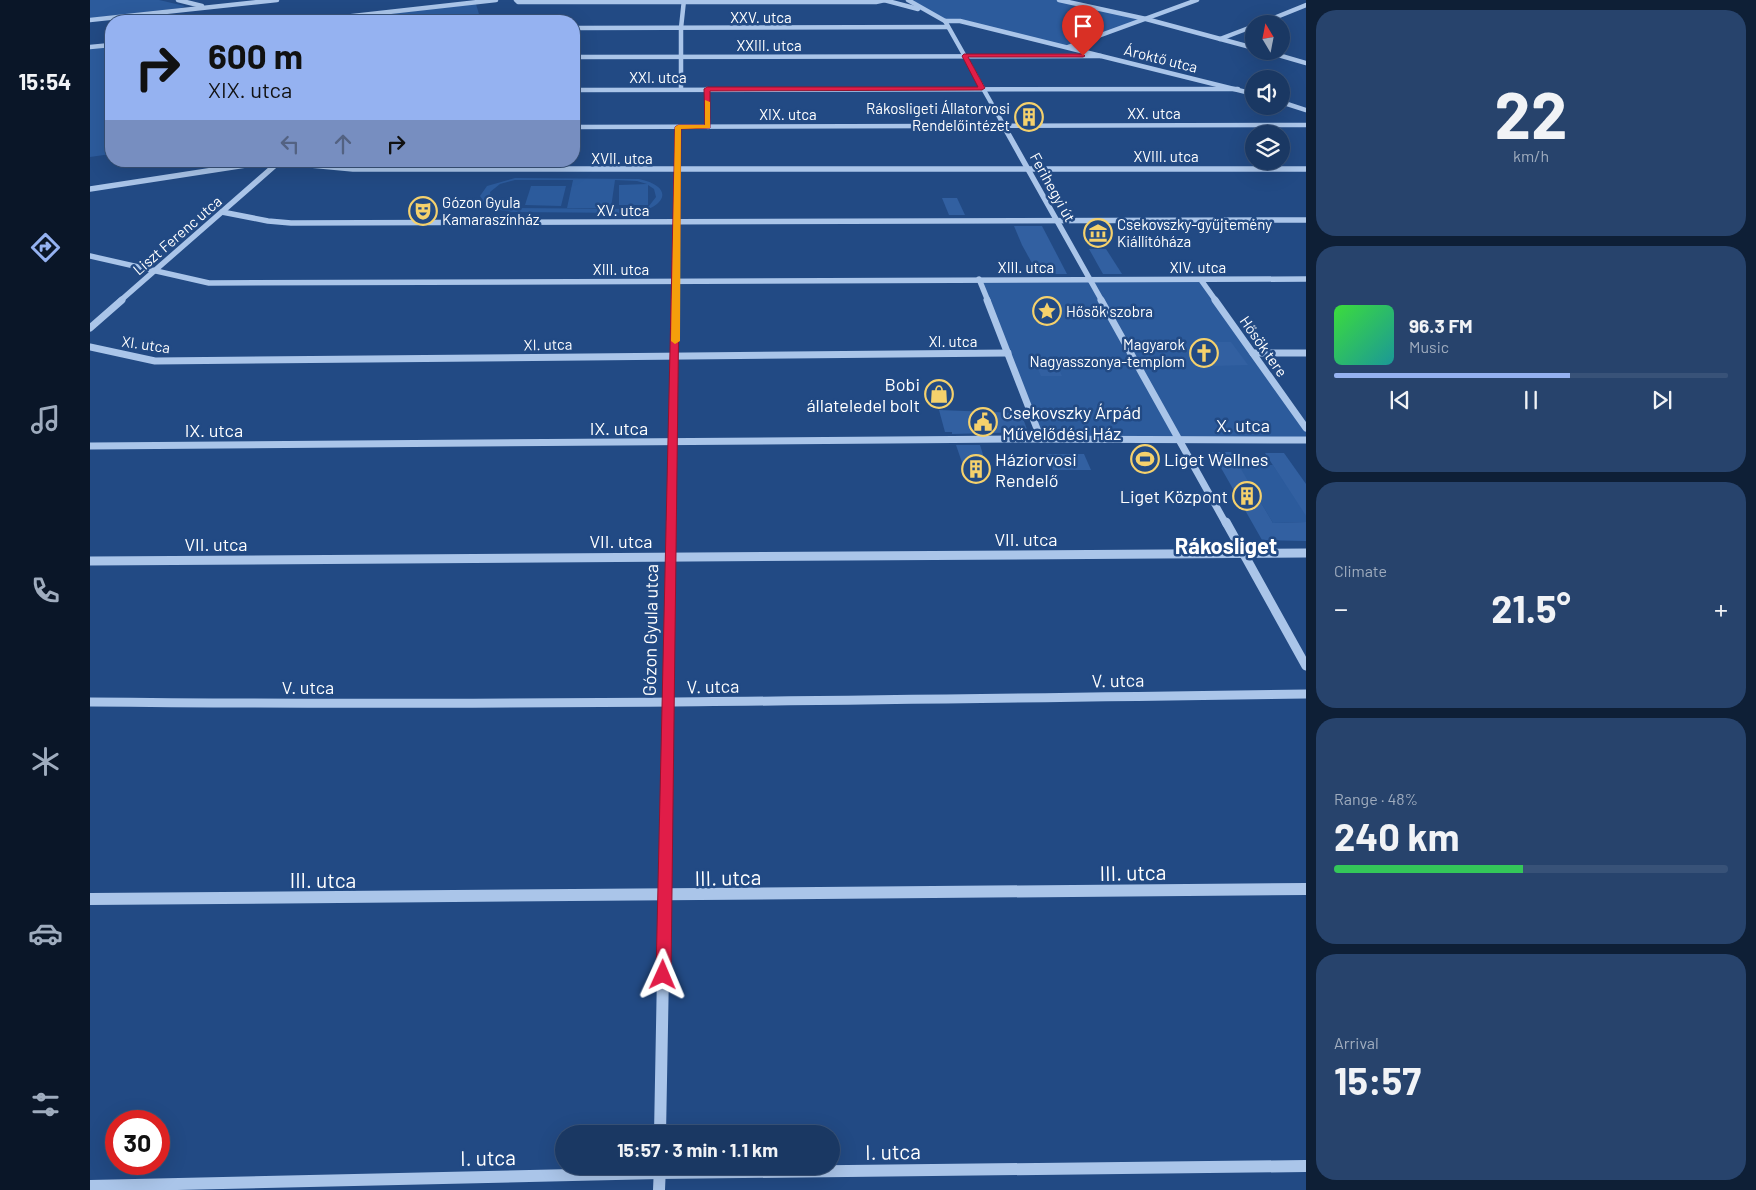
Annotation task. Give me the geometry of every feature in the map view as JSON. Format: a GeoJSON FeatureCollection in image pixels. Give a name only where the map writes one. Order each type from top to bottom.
{"type":"FeatureCollection","features":[{"type":"Feature","properties":{"kind":"street"},"geometry":{"type":"LineString","coordinates":[[178,0],[206,8]]}},
{"type":"Feature","properties":{"kind":"street"},"geometry":{"type":"LineString","coordinates":[[138,15],[277,0]]}},
{"type":"Feature","properties":{"kind":"street"},"geometry":{"type":"LineString","coordinates":[[362,15],[496,0]]}},
{"type":"Feature","properties":{"kind":"street"},"geometry":{"type":"LineString","coordinates":[[516,0],[518,2],[876,2],[884,0],[926,12]]}},
{"type":"Feature","properties":{"kind":"street"},"geometry":{"type":"LineString","coordinates":[[908,0],[926,12],[945,21]]}},
{"type":"Feature","properties":{"kind":"street"},"geometry":{"type":"LineString","coordinates":[[1061,0],[1146,19],[1245,46]]}},
{"type":"Feature","properties":{"kind":"street"},"geometry":{"type":"LineString","coordinates":[[1068,48],[1197,0]]}},
{"type":"Feature","properties":{"kind":"street"},"geometry":{"type":"LineString","coordinates":[[681,89],[684,1]]}},
{"type":"Feature","properties":{"kind":"street"},"geometry":{"type":"LineString","coordinates":[[1281,15],[1306,5]]}},
{"type":"Feature","properties":{"kind":"street"},"geometry":{"type":"LineString","coordinates":[[90,20],[105,18]]}},
{"type":"Feature","properties":{"kind":"street","name":"Ferihegyi út"},"geometry":{"type":"LineString","coordinates":[[945,21],[1026,169],[1306,666]]}},
{"type":"Feature","properties":{"kind":"street","name":"Ároktő utca"},"geometry":{"type":"LineString","coordinates":[[945,21],[960,21],[1245,91]]}},
{"type":"Feature","properties":{"kind":"street","name":"XXV. utca"},"geometry":{"type":"LineString","coordinates":[[580,28],[948,27]]}},
{"type":"Feature","properties":{"kind":"street"},"geometry":{"type":"LineString","coordinates":[[1220,39],[1245,29]]}},
{"type":"Feature","properties":{"kind":"street"},"geometry":{"type":"LineString","coordinates":[[90,47],[105,45]]}},
{"type":"Feature","properties":{"kind":"street","name":"XXIII. utca"},"geometry":{"type":"LineString","coordinates":[[580,57],[1101,56]]}},
{"type":"Feature","properties":{"kind":"street"},"geometry":{"type":"LineString","coordinates":[[1290,58],[1306,63]]}},
{"type":"Feature","properties":{"kind":"street"},"geometry":{"type":"LineString","coordinates":[[707,89],[708,127]]}},
{"type":"Feature","properties":{"kind":"street","name":"XXI. utca"},"geometry":{"type":"LineString","coordinates":[[580,90],[1238,89]]}},
{"type":"Feature","properties":{"kind":"street"},"geometry":{"type":"LineString","coordinates":[[1290,105],[1306,110]]}},
{"type":"Feature","properties":{"kind":"street"},"geometry":{"type":"LineString","coordinates":[[1303,125],[1306,131]]}},
{"type":"Feature","properties":{"kind":"street","name":"XX. utca"},"geometry":{"type":"LineString","coordinates":[[1003,126],[1303,125]]}},
{"type":"Feature","properties":{"kind":"street","name":"XIX. utca"},"geometry":{"type":"LineString","coordinates":[[580,127],[1003,126]]}},
{"type":"Feature","properties":{"kind":"street","name":"Gózon Gyula utca"},"geometry":{"type":"LineString","coordinates":[[660,1125],[670,557],[674,443],[678,127]]}},
{"type":"Feature","properties":{"kind":"street","name":"XVII. utca"},"geometry":{"type":"LineString","coordinates":[[90,189],[233,167]]}},
{"type":"Feature","properties":{"kind":"street","name":"Liszt Ferenc utca"},"geometry":{"type":"LineString","coordinates":[[90,328],[273,167]]}},
{"type":"Feature","properties":{"kind":"street","name":"XVII. utca"},"geometry":{"type":"LineString","coordinates":[[332,167],[353,169],[677,170],[1026,169]]}},
{"type":"Feature","properties":{"kind":"street","name":"XVIII. utca"},"geometry":{"type":"LineString","coordinates":[[1026,169],[1306,169]]}},
{"type":"Feature","properties":{"kind":"street","name":"XV. utca"},"geometry":{"type":"LineString","coordinates":[[222,212],[268,221],[291,223],[1306,220]]}},
{"type":"Feature","properties":{"kind":"street","name":"XIII. utca"},"geometry":{"type":"LineString","coordinates":[[90,256],[209,282],[1089,280]]}},
{"type":"Feature","properties":{"kind":"street"},"geometry":{"type":"LineString","coordinates":[[979,279],[1041,439]]}},
{"type":"Feature","properties":{"kind":"street","name":"XIV. utca"},"geometry":{"type":"LineString","coordinates":[[1089,280],[1306,280]]}},
{"type":"Feature","properties":{"kind":"street","name":"Hősök tere"},"geometry":{"type":"LineString","coordinates":[[1201,280],[1306,428]]}},
{"type":"Feature","properties":{"kind":"street","name":"XI. utca"},"geometry":{"type":"LineString","coordinates":[[90,347],[155,361],[1008,353]]}},
{"type":"Feature","properties":{"kind":"street"},"geometry":{"type":"LineString","coordinates":[[1253,353],[1306,353]]}},
{"type":"Feature","properties":{"kind":"street","name":"IX. utca"},"geometry":{"type":"LineString","coordinates":[[90,446],[1041,439],[1179,440]]}},
{"type":"Feature","properties":{"kind":"street","name":"X. utca"},"geometry":{"type":"LineString","coordinates":[[1179,440],[1306,440]]}},
{"type":"Feature","properties":{"kind":"street"},"geometry":{"type":"LineString","coordinates":[[1243,553],[1306,553]]}},
{"type":"Feature","properties":{"kind":"street","name":"VII. utca"},"geometry":{"type":"LineString","coordinates":[[90,561],[1243,553]]}},
{"type":"Feature","properties":{"kind":"street","name":"V. utca"},"geometry":{"type":"LineString","coordinates":[[90,702],[306,704],[668,703],[1306,694]]}},
{"type":"Feature","properties":{"kind":"street","name":"III. utca"},"geometry":{"type":"LineString","coordinates":[[90,899],[665,896],[1306,889]]}},
{"type":"Feature","properties":{"kind":"street","name":"I. utca"},"geometry":{"type":"LineString","coordinates":[[840,1169],[1306,1166]]}},
{"type":"Feature","properties":{"kind":"street","name":"I. utca"},"geometry":{"type":"LineString","coordinates":[[90,1186],[555,1173]]}},
{"type":"Feature","properties":{"kind":"street"},"geometry":{"type":"LineString","coordinates":[[659,1190],[660,1175]]}},
{"type":"Feature","properties":{"kind":"shaded area"},"geometry":{"type":"Polygon","coordinates":[[[90,0],[159,0],[185,6],[181,8],[90,18],[90,0]]]}},
{"type":"Feature","properties":{"kind":"shaded area"},"geometry":{"type":"Polygon","coordinates":[[[908,0],[1059,0],[1146,19],[1068,48],[960,21],[945,21],[908,0]]]}},
{"type":"Feature","properties":{"kind":"shaded area"},"geometry":{"type":"Polygon","coordinates":[[[476,4],[479,15],[378,15],[476,4]]]}},
{"type":"Feature","properties":{"kind":"shaded area"},"geometry":{"type":"Polygon","coordinates":[[[105,46],[105,155],[90,157],[90,47],[105,46]]]}},
{"type":"Feature","properties":{"kind":"shaded area"},"geometry":{"type":"Polygon","coordinates":[[[515,178],[639,179],[658,187],[662,192],[662,197],[653,207],[634,213],[512,212],[486,204],[480,196],[487,186],[515,178]],[[515,180],[500,184],[490,192],[491,199],[499,205],[513,208],[632,209],[649,206],[656,197],[654,189],[648,185],[648,205],[619,205],[619,185],[647,184],[637,181],[615,180],[611,208],[567,208],[573,180],[515,180]]]}},
{"type":"Feature","properties":{"kind":"shaded area"},"geometry":{"type":"Polygon","coordinates":[[[531,186],[566,186],[561,206],[525,205],[531,186]]]}},
{"type":"Feature","properties":{"kind":"shaded area"},"geometry":{"type":"Polygon","coordinates":[[[979,279],[1201,280],[1306,428],[1306,440],[1041,439],[979,279]]]}},
{"type":"Feature","properties":{"kind":"shaded area"},"geometry":{"type":"Polygon","coordinates":[[[1238,465],[1273,465],[1306,515],[1306,522],[1273,523],[1238,465]]]}},
{"type":"Feature","properties":{"kind":"building"},"geometry":{"type":"Polygon","coordinates":[[[942,198],[957,198],[965,215],[949,215],[942,198]]]}},
{"type":"Feature","properties":{"kind":"building"},"geometry":{"type":"Polygon","coordinates":[[[1014,226],[1042,226],[1067,274],[1038,274],[1014,226]]]}},
{"type":"Feature","properties":{"kind":"building"},"geometry":{"type":"Polygon","coordinates":[[[1089,249],[1106,249],[1122,274],[1103,274],[1089,249]]]}},
{"type":"Feature","properties":{"kind":"building","name":"Magyarok Nagyasszonya-templom"},"geometry":{"type":"Polygon","coordinates":[[[1198,342],[1231,342],[1248,365],[1214,366],[1198,342]]]}},
{"type":"Feature","properties":{"kind":"building"},"geometry":{"type":"Polygon","coordinates":[[[1034,360],[1055,360],[1062,376],[1041,376],[1034,360]]]}},
{"type":"Feature","properties":{"kind":"building","name":"Csekovszky Árpád Művelődési Ház"},"geometry":{"type":"Polygon","coordinates":[[[939,410],[1021,413],[1028,432],[952,434],[952,432],[945,432],[939,410]]]}},
{"type":"Feature","properties":{"kind":"building","name":"Háziorvosi Rendelő"},"geometry":{"type":"Polygon","coordinates":[[[956,445],[980,445],[989,474],[966,474],[956,445]]]}},
{"type":"Feature","properties":{"kind":"building","name":"Liget Központ"},"geometry":{"type":"Polygon","coordinates":[[[1212,452],[1231,452],[1273,523],[1306,522],[1306,541],[1262,540],[1212,452]]]}},
{"type":"Feature","properties":{"kind":"building"},"geometry":{"type":"Polygon","coordinates":[[[1265,453],[1284,453],[1306,484],[1306,516],[1265,453]]]}},
{"type":"Feature","properties":{"kind":"building"},"geometry":{"type":"Polygon","coordinates":[[[1046,454],[1084,454],[1091,470],[1053,470],[1046,454]]]}},
{"type":"Feature","properties":{"kind":"slow traffic"},"geometry":{"type":"LineString","coordinates":[[675,341],[678,127],[708,127],[707,102]]}},
{"type":"Feature","properties":{"kind":"place","name":"Rákosligeti Állatorvosi Rendelőintézet"},"geometry":{"type":"Point","coordinates":[1029,117]}},
{"type":"Feature","properties":{"kind":"place","name":"Gózon Gyula Kamaraszínház"},"geometry":{"type":"Point","coordinates":[423,211]}},
{"type":"Feature","properties":{"kind":"place","name":"Csekovszky-gyűjtemény Kiállítóháza"},"geometry":{"type":"Point","coordinates":[1098,233]}},
{"type":"Feature","properties":{"kind":"place","name":"Hősök szobra"},"geometry":{"type":"Point","coordinates":[1047,311]}},
{"type":"Feature","properties":{"kind":"place","name":"Magyarok Nagyasszonya-templom"},"geometry":{"type":"Point","coordinates":[1204,353]}},
{"type":"Feature","properties":{"kind":"place","name":"Bobi állateledel bolt"},"geometry":{"type":"Point","coordinates":[939,394]}},
{"type":"Feature","properties":{"kind":"place","name":"Csekovszky Árpád Művelődési Ház"},"geometry":{"type":"Point","coordinates":[983,422]}},
{"type":"Feature","properties":{"kind":"place","name":"Liget Wellnes"},"geometry":{"type":"Point","coordinates":[1145,459]}},
{"type":"Feature","properties":{"kind":"place","name":"Háziorvosi Rendelő"},"geometry":{"type":"Point","coordinates":[976,469]}},
{"type":"Feature","properties":{"kind":"place","name":"Liget Központ"},"geometry":{"type":"Point","coordinates":[1247,496]}},
{"type":"Feature","properties":{"kind":"district","name":"Rákosliget"},"geometry":{"type":"Point","coordinates":[1226,545]}},
{"type":"Feature","properties":{"kind":"route"},"geometry":{"type":"LineString","coordinates":[[663,975],[670,557],[674,443],[678,127],[708,127],[707,89],[982,88],[964,56],[1083,56]]}}]}
